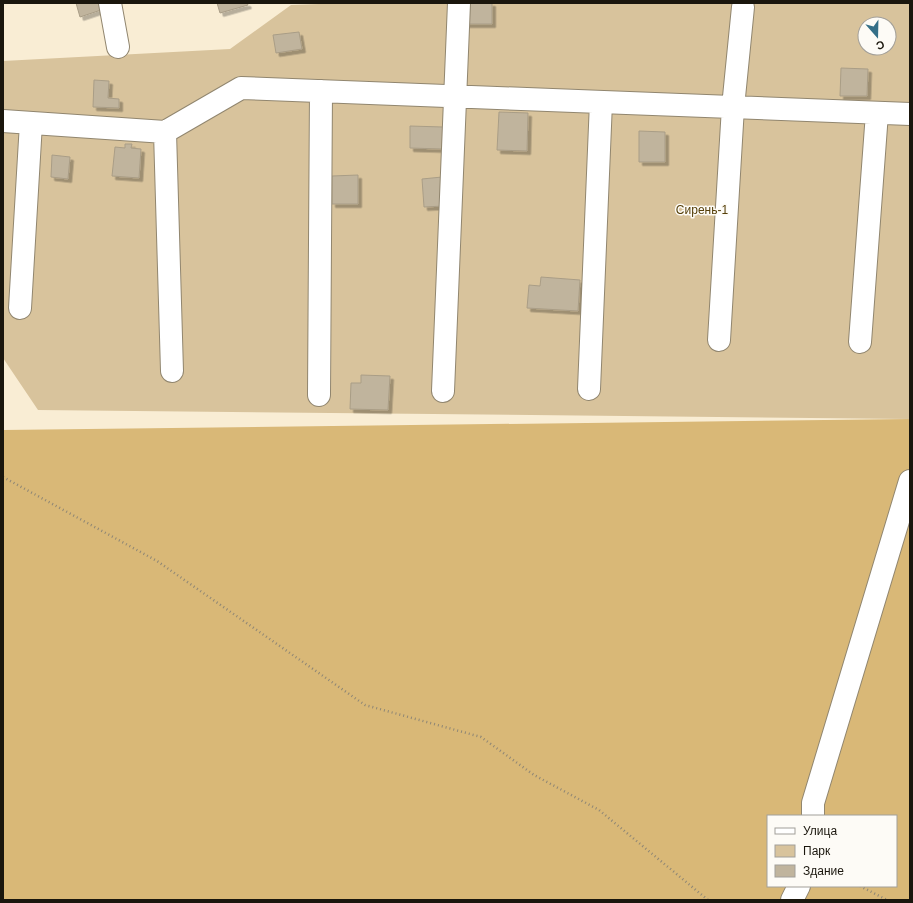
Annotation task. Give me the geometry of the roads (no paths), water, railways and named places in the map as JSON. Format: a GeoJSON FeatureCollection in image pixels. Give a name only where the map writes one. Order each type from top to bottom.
{"type":"FeatureCollection","features":[{"type":"Feature","properties":{"kind":"street"},"geometry":{"type":"LineString","coordinates":[[110,3],[118,47]]}},
{"type":"Feature","properties":{"kind":"street"},"geometry":{"type":"LineString","coordinates":[[443,391],[459,3]]}},
{"type":"Feature","properties":{"kind":"street"},"geometry":{"type":"LineString","coordinates":[[719,340],[733,107],[743,7]]}},
{"type":"Feature","properties":{"kind":"street"},"geometry":{"type":"LineString","coordinates":[[3,121],[165,132],[241,88],[910,114]]}},
{"type":"Feature","properties":{"kind":"street"},"geometry":{"type":"LineString","coordinates":[[319,395],[321,91]]}},
{"type":"Feature","properties":{"kind":"street"},"geometry":{"type":"LineString","coordinates":[[589,388],[601,102]]}},
{"type":"Feature","properties":{"kind":"street"},"geometry":{"type":"LineString","coordinates":[[860,342],[877,113]]}},
{"type":"Feature","properties":{"kind":"street"},"geometry":{"type":"LineString","coordinates":[[20,308],[31,123]]}},
{"type":"Feature","properties":{"kind":"street"},"geometry":{"type":"LineString","coordinates":[[165,132],[172,371]]}},
{"type":"Feature","properties":{"kind":"street"},"geometry":{"type":"LineString","coordinates":[[813,815],[814,803],[910,481]]}},
{"type":"Feature","properties":{"kind":"street"},"geometry":{"type":"LineString","coordinates":[[792,900],[798,887]]}},
{"type":"Feature","properties":{"kind":"park label","name":"Сирень-1"},"geometry":{"type":"Point","coordinates":[702,210]}}]}
